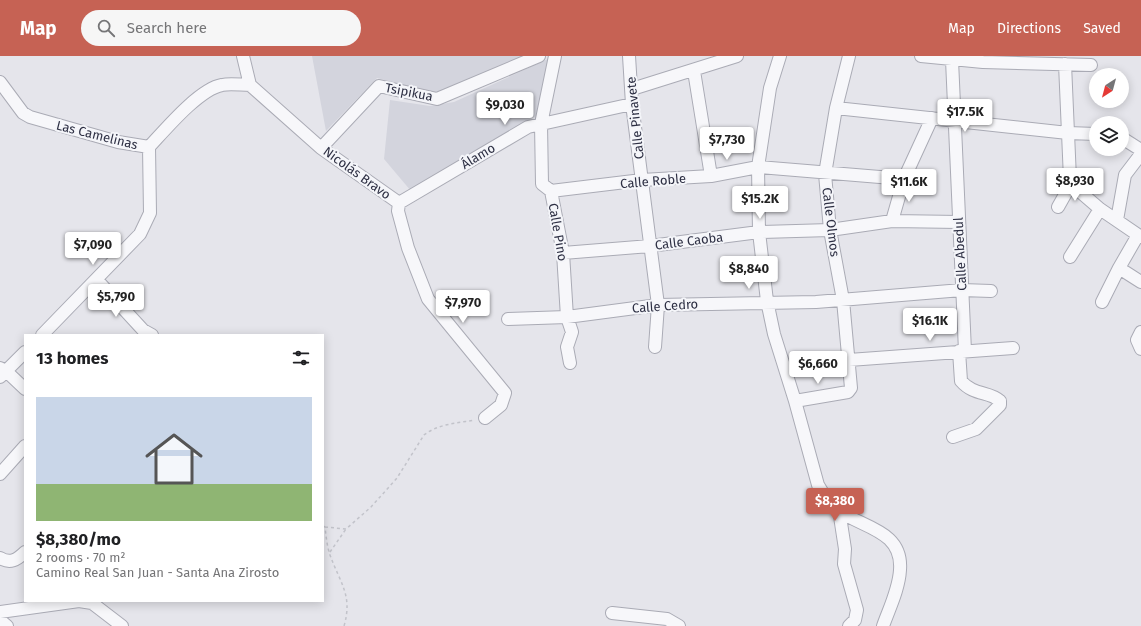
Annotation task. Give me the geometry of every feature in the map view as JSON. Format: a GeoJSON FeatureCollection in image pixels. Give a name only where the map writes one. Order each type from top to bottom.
{"type":"FeatureCollection","features":[{"type":"Feature","properties":{"kind":"street"},"geometry":{"type":"LineString","coordinates":[[149,147],[185,109],[210,89],[222,85],[250,85],[244,56]]}},
{"type":"Feature","properties":{"kind":"street","name":"Tsipikua"},"geometry":{"type":"LineString","coordinates":[[321,148],[379,86],[437,100],[539,56]]}},
{"type":"Feature","properties":{"kind":"street","name":"Calle Pino"},"geometry":{"type":"LineString","coordinates":[[555,56],[541,124],[542,184],[551,192],[563,253],[567,317],[572,332],[567,348],[570,363]]}},
{"type":"Feature","properties":{"kind":"street","name":"Calle Pinavete"},"geometry":{"type":"LineString","coordinates":[[629,56],[632,104],[658,305],[655,347]]}},
{"type":"Feature","properties":{"kind":"street"},"geometry":{"type":"LineString","coordinates":[[632,89],[694,71],[737,56]]}},
{"type":"Feature","properties":{"kind":"street"},"geometry":{"type":"LineString","coordinates":[[780,56],[770,88],[758,167],[759,232],[767,301],[774,334],[818,485],[824,495],[839,510],[885,535],[896,547],[900,559],[900,572],[882,626]]}},
{"type":"Feature","properties":{"kind":"street","name":"Calle Olmos"},"geometry":{"type":"LineString","coordinates":[[795,402],[850,390],[849,360],[842,300],[830,230],[825,174],[836,108],[849,56]]}},
{"type":"Feature","properties":{"kind":"street"},"geometry":{"type":"LineString","coordinates":[[921,56],[952,60],[984,59],[1091,65]]}},
{"type":"Feature","properties":{"kind":"street","name":"Calle Abedul"},"geometry":{"type":"LineString","coordinates":[[952,60],[962,290],[961,381],[970,390],[996,398],[1000,401],[1000,405],[996,410],[976,429],[953,437]]}},
{"type":"Feature","properties":{"kind":"street"},"geometry":{"type":"LineString","coordinates":[[1058,207],[1071,184],[1065,64]]}},
{"type":"Feature","properties":{"kind":"street"},"geometry":{"type":"LineString","coordinates":[[694,71],[711,176]]}},
{"type":"Feature","properties":{"kind":"street","name":"Las Camelinas"},"geometry":{"type":"LineString","coordinates":[[0,82],[23,113],[30,117],[118,142],[149,147],[150,198],[147,222],[140,234],[43,334]]}},
{"type":"Feature","properties":{"kind":"street","name":"Nicolás Bravo"},"geometry":{"type":"LineString","coordinates":[[250,85],[321,148],[399,203],[398,211],[408,248],[428,299],[504,393],[501,405],[485,418]]}},
{"type":"Feature","properties":{"kind":"street","name":"Álamo"},"geometry":{"type":"LineString","coordinates":[[399,203],[528,127],[632,104]]}},
{"type":"Feature","properties":{"kind":"street"},"geometry":{"type":"LineString","coordinates":[[836,108],[1068,133],[1089,134]]}},
{"type":"Feature","properties":{"kind":"street"},"geometry":{"type":"LineString","coordinates":[[892,221],[904,179],[932,118]]}},
{"type":"Feature","properties":{"kind":"street"},"geometry":{"type":"LineString","coordinates":[[1129,142],[1141,150]]}},
{"type":"Feature","properties":{"kind":"street"},"geometry":{"type":"LineString","coordinates":[[1117,220],[1125,175],[1141,154]]}},
{"type":"Feature","properties":{"kind":"street","name":"Calle Roble"},"geometry":{"type":"LineString","coordinates":[[551,192],[642,180],[711,176],[758,167],[825,174],[904,179]]}},
{"type":"Feature","properties":{"kind":"street"},"geometry":{"type":"LineString","coordinates":[[1071,184],[1100,209],[1139,236],[1118,268],[1102,302]]}},
{"type":"Feature","properties":{"kind":"street"},"geometry":{"type":"LineString","coordinates":[[1070,257],[1100,209]]}},
{"type":"Feature","properties":{"kind":"street","name":"Calle Caoba"},"geometry":{"type":"LineString","coordinates":[[563,253],[650,246],[759,232],[830,230],[892,221],[959,222]]}},
{"type":"Feature","properties":{"kind":"street"},"geometry":{"type":"LineString","coordinates":[[1118,268],[1141,282]]}},
{"type":"Feature","properties":{"kind":"street"},"geometry":{"type":"LineString","coordinates":[[96,280],[145,333]]}},
{"type":"Feature","properties":{"kind":"street","name":"Calle Cedro"},"geometry":{"type":"LineString","coordinates":[[508,319],[567,317],[658,305],[842,300],[962,290],[991,291]]}},
{"type":"Feature","properties":{"kind":"street"},"geometry":{"type":"LineString","coordinates":[[1141,332],[1137,340],[1141,350]]}},
{"type":"Feature","properties":{"kind":"street"},"geometry":{"type":"LineString","coordinates":[[849,360],[1013,348]]}},
{"type":"Feature","properties":{"kind":"street"},"geometry":{"type":"LineString","coordinates":[[24,353],[2,372],[24,388]]}},
{"type":"Feature","properties":{"kind":"street"},"geometry":{"type":"LineString","coordinates":[[0,474],[24,447]]}},
{"type":"Feature","properties":{"kind":"street"},"geometry":{"type":"LineString","coordinates":[[839,510],[845,549],[844,564],[857,610],[855,620],[849,626]]}},
{"type":"Feature","properties":{"kind":"street"},"geometry":{"type":"LineString","coordinates":[[5,560],[15,560],[24,553]]}},
{"type":"Feature","properties":{"kind":"street"},"geometry":{"type":"LineString","coordinates":[[0,612],[72,602]]}},
{"type":"Feature","properties":{"kind":"street"},"geometry":{"type":"LineString","coordinates":[[86,602],[92,603],[122,626]]}},
{"type":"Feature","properties":{"kind":"street"},"geometry":{"type":"LineString","coordinates":[[612,613],[667,618],[679,626]]}},
{"type":"Feature","properties":{"kind":"street"},"geometry":{"type":"LineString","coordinates":[[0,620],[7,626]]}},
{"type":"Feature","properties":{"kind":"path"},"geometry":{"type":"LineString","coordinates":[[329,553],[346,529],[371,507],[397,478],[424,435],[439,427],[485,418]]}},
{"type":"Feature","properties":{"kind":"path"},"geometry":{"type":"LineString","coordinates":[[344,626],[348,612],[348,598],[329,553],[324,527],[346,529]]}},
{"type":"Feature","properties":{"kind":"shaded area"},"geometry":{"type":"Polygon","coordinates":[[[312,56],[524,56],[436,94],[377,78],[326,131],[312,56]]]}},
{"type":"Feature","properties":{"kind":"shaded area"},"geometry":{"type":"Polygon","coordinates":[[[548,59],[536,116],[411,191],[384,159],[390,100],[430,106],[454,102],[548,59]]]}}]}
